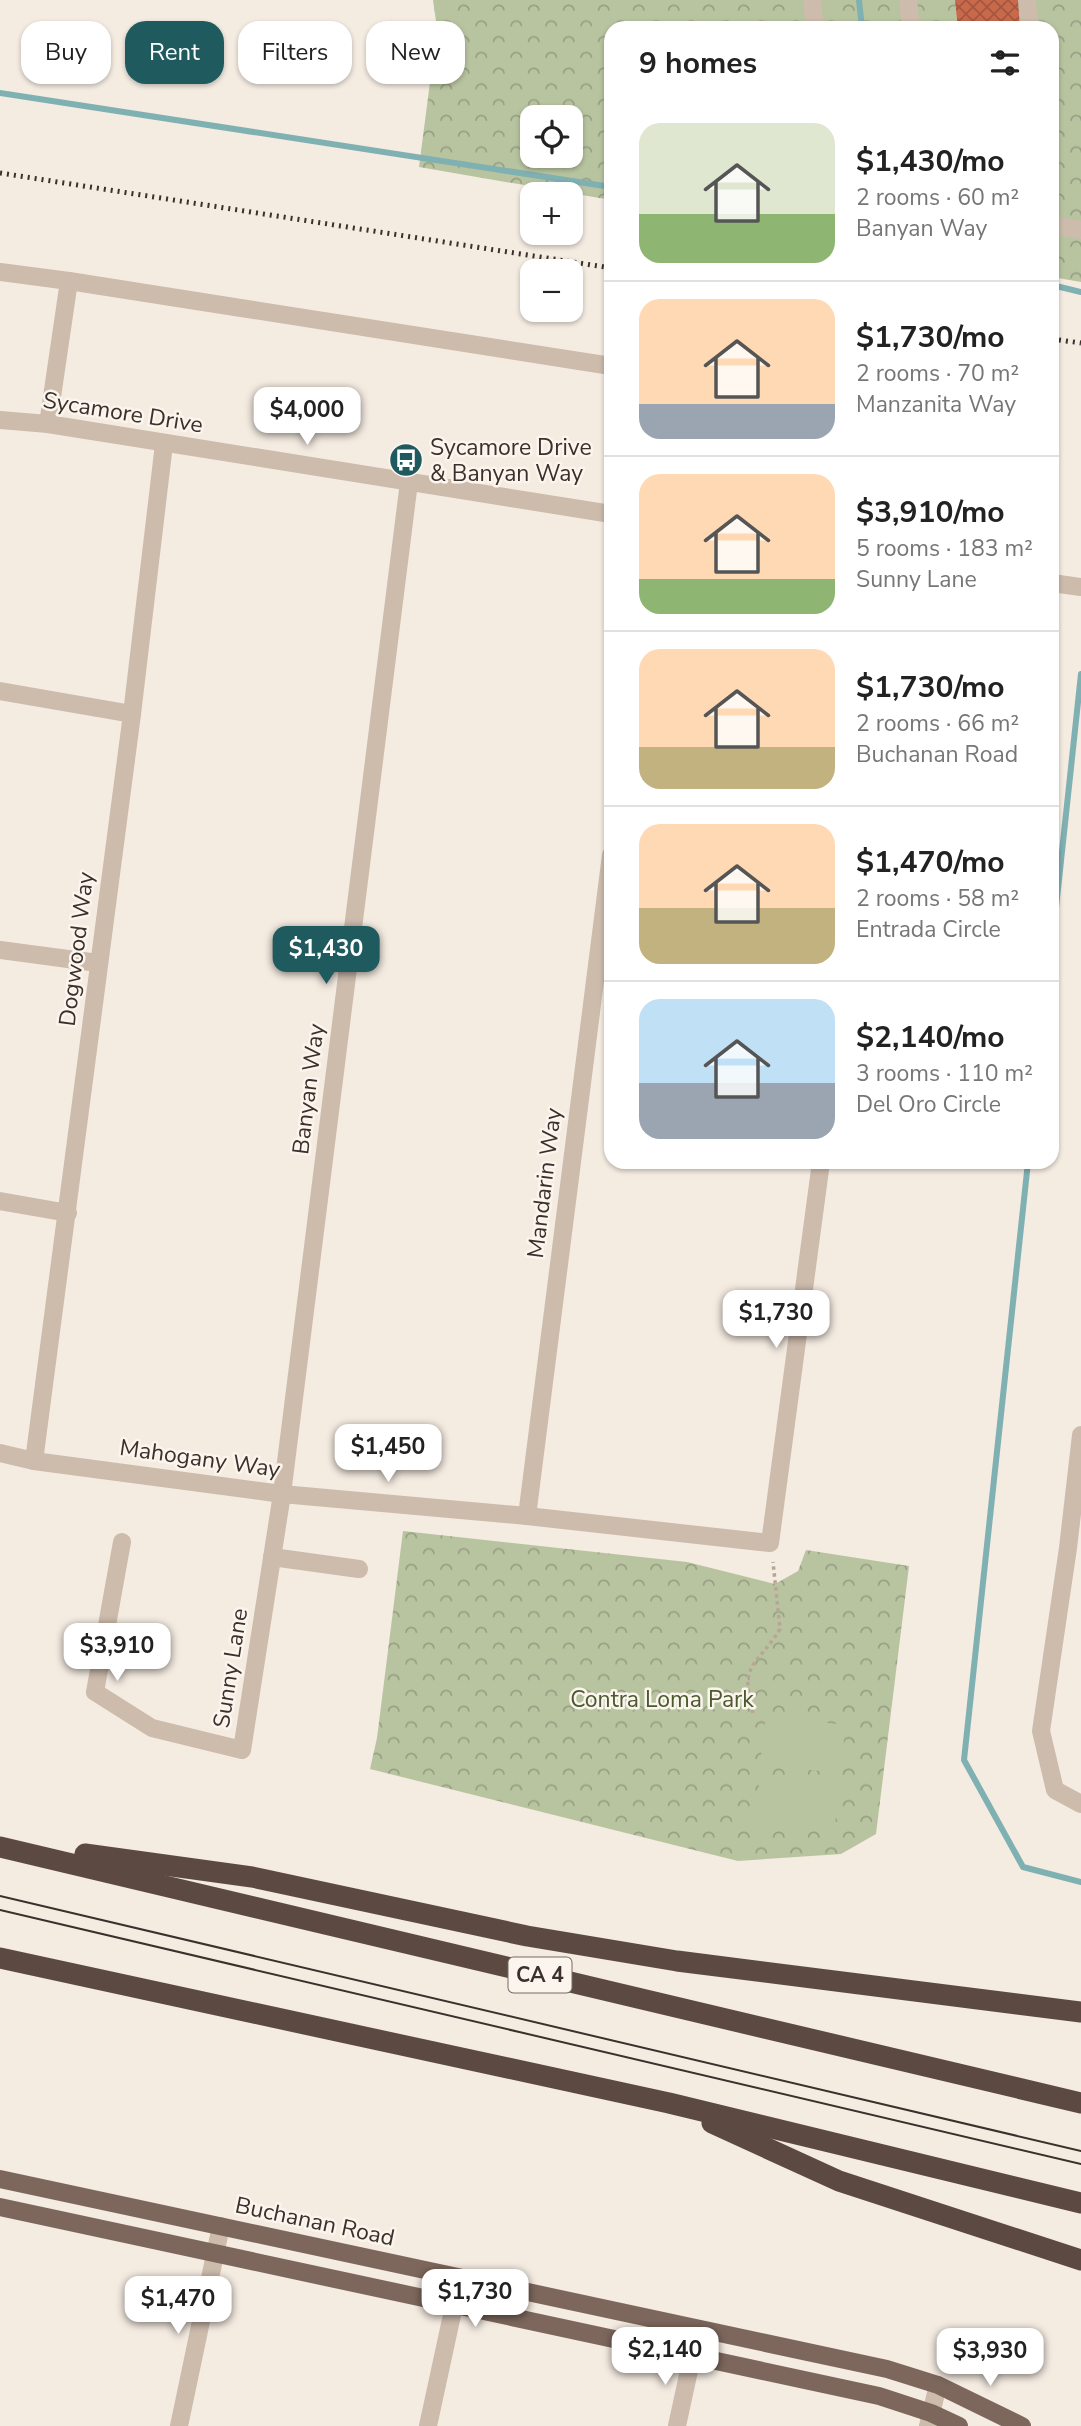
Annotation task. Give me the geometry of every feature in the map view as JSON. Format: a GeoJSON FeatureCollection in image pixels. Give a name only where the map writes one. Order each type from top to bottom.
{"type":"FeatureCollection","features":[{"type":"Feature","properties":{"kind":"highway"},"geometry":{"type":"LineString","coordinates":[[0,1845],[252,1877],[527,1936],[677,1961],[1081,2012]]}},
{"type":"Feature","properties":{"kind":"highway","name":"CA 4"},"geometry":{"type":"LineString","coordinates":[[0,1845],[1081,2103]]}},
{"type":"Feature","properties":{"kind":"highway"},"geometry":{"type":"LineString","coordinates":[[0,1958],[669,2103],[1081,2203]]}},
{"type":"Feature","properties":{"kind":"highway"},"geometry":{"type":"LineString","coordinates":[[669,2103],[839,2181],[1081,2260]]}},
{"type":"Feature","properties":{"kind":"main road","name":"Buchanan Road"},"geometry":{"type":"LineString","coordinates":[[0,2179],[887,2369],[938,2385],[1022,2426]]}},
{"type":"Feature","properties":{"kind":"main road"},"geometry":{"type":"LineString","coordinates":[[0,2207],[879,2396],[929,2420],[959,2426]]}},
{"type":"Feature","properties":{"kind":"street"},"geometry":{"type":"LineString","coordinates":[[812,0],[814,21]]}},
{"type":"Feature","properties":{"kind":"street"},"geometry":{"type":"LineString","coordinates":[[908,0],[910,21]]}},
{"type":"Feature","properties":{"kind":"street"},"geometry":{"type":"LineString","coordinates":[[1027,0],[1028,21]]}},
{"type":"Feature","properties":{"kind":"street"},"geometry":{"type":"LineString","coordinates":[[1059,226],[1081,230]]}},
{"type":"Feature","properties":{"kind":"street"},"geometry":{"type":"LineString","coordinates":[[0,272],[604,365]]}},
{"type":"Feature","properties":{"kind":"street"},"geometry":{"type":"LineString","coordinates":[[48,424],[69,281]]}},
{"type":"Feature","properties":{"kind":"street","name":"Sycamore Drive"},"geometry":{"type":"LineString","coordinates":[[0,420],[48,424],[604,513]]}},
{"type":"Feature","properties":{"kind":"street","name":"Dogwood Way"},"geometry":{"type":"LineString","coordinates":[[34,1461],[132,714],[164,444]]}},
{"type":"Feature","properties":{"kind":"street","name":"Banyan Way"},"geometry":{"type":"LineString","coordinates":[[282,1494],[409,482]]}},
{"type":"Feature","properties":{"kind":"street"},"geometry":{"type":"LineString","coordinates":[[1059,584],[1081,587]]}},
{"type":"Feature","properties":{"kind":"street"},"geometry":{"type":"LineString","coordinates":[[0,691],[132,714]]}},
{"type":"Feature","properties":{"kind":"street","name":"Mandarin Way"},"geometry":{"type":"LineString","coordinates":[[527,1516],[604,910]]}},
{"type":"Feature","properties":{"kind":"street"},"geometry":{"type":"LineString","coordinates":[[0,950],[99,963]]}},
{"type":"Feature","properties":{"kind":"street"},"geometry":{"type":"LineString","coordinates":[[771,1543],[820,1169]]}},
{"type":"Feature","properties":{"kind":"street"},"geometry":{"type":"LineString","coordinates":[[0,1201],[68,1213]]}},
{"type":"Feature","properties":{"kind":"street"},"geometry":{"type":"LineString","coordinates":[[1081,1436],[1074,1546],[1041,1731],[1055,1790],[1081,1804]]}},
{"type":"Feature","properties":{"kind":"street","name":"Mahogany Way"},"geometry":{"type":"LineString","coordinates":[[0,1454],[34,1461],[282,1494],[527,1516],[771,1543]]}},
{"type":"Feature","properties":{"kind":"street","name":"Sunny Lane"},"geometry":{"type":"LineString","coordinates":[[122,1542],[95,1692],[152,1728],[242,1749],[282,1494]]}},
{"type":"Feature","properties":{"kind":"street"},"geometry":{"type":"LineString","coordinates":[[272,1557],[359,1569]]}},
{"type":"Feature","properties":{"kind":"street"},"geometry":{"type":"LineString","coordinates":[[179,2426],[221,2226]]}},
{"type":"Feature","properties":{"kind":"street"},"geometry":{"type":"LineString","coordinates":[[428,2426],[460,2278]]}},
{"type":"Feature","properties":{"kind":"street"},"geometry":{"type":"LineString","coordinates":[[677,2426],[698,2329]]}},
{"type":"Feature","properties":{"kind":"street"},"geometry":{"type":"LineString","coordinates":[[929,2420],[938,2385]]}},
{"type":"Feature","properties":{"kind":"path"},"geometry":{"type":"LineString","coordinates":[[753,1713],[748,1693],[748,1672],[780,1629],[771,1543]]}},
{"type":"Feature","properties":{"kind":"green space"},"geometry":{"type":"Polygon","coordinates":[[[433,0],[1081,0],[1081,282],[1059,278],[1059,21],[604,21],[604,199],[583,195],[583,182],[520,182],[520,184],[419,167],[430,84],[465,84],[465,21],[436,21],[433,0]]]}},
{"type":"Feature","properties":{"kind":"green space","name":"Contra Loma Park"},"geometry":{"type":"Polygon","coordinates":[[[403,1531],[687,1562],[775,1584],[798,1571],[806,1550],[909,1566],[876,1834],[841,1854],[738,1861],[370,1769],[377,1738],[403,1531]]]}},
{"type":"Feature","properties":{"kind":"green space"},"geometry":{"type":"Polygon","coordinates":[[[766,1716],[846,1725],[840,1773],[760,1765],[766,1716]]]}},
{"type":"Feature","properties":{"kind":"green space"},"geometry":{"type":"Polygon","coordinates":[[[760,1775],[840,1784],[834,1832],[755,1823],[760,1775]]]}},
{"type":"Feature","properties":{"kind":"building"},"geometry":{"type":"Polygon","coordinates":[[[955,0],[1019,0],[1021,21],[957,21],[955,0]]]}},
{"type":"Feature","properties":{"kind":"waterway"},"geometry":{"type":"LineString","coordinates":[[859,0],[861,21]]}},
{"type":"Feature","properties":{"kind":"waterway"},"geometry":{"type":"LineString","coordinates":[[0,93],[604,186]]}},
{"type":"Feature","properties":{"kind":"waterway"},"geometry":{"type":"LineString","coordinates":[[1059,287],[1081,292]]}},
{"type":"Feature","properties":{"kind":"waterway"},"geometry":{"type":"LineString","coordinates":[[1059,880],[1081,674]]}},
{"type":"Feature","properties":{"kind":"waterway"},"geometry":{"type":"LineString","coordinates":[[1027,1169],[964,1760],[1023,1867],[1081,1882]]}},
{"type":"Feature","properties":{"kind":"tram line"},"geometry":{"type":"LineString","coordinates":[[0,1896],[1081,2151]]}},
{"type":"Feature","properties":{"kind":"tram line"},"geometry":{"type":"LineString","coordinates":[[0,1910],[1081,2164]]}},
{"type":"Feature","properties":{"kind":"railway"},"geometry":{"type":"LineString","coordinates":[[0,173],[604,267]]}},
{"type":"Feature","properties":{"kind":"railway"},"geometry":{"type":"LineString","coordinates":[[1059,340],[1081,343]]}},
{"type":"Feature","properties":{"kind":"place","name":"Sycamore Drive & Banyan Way"},"geometry":{"type":"Point","coordinates":[406,460]}}]}
